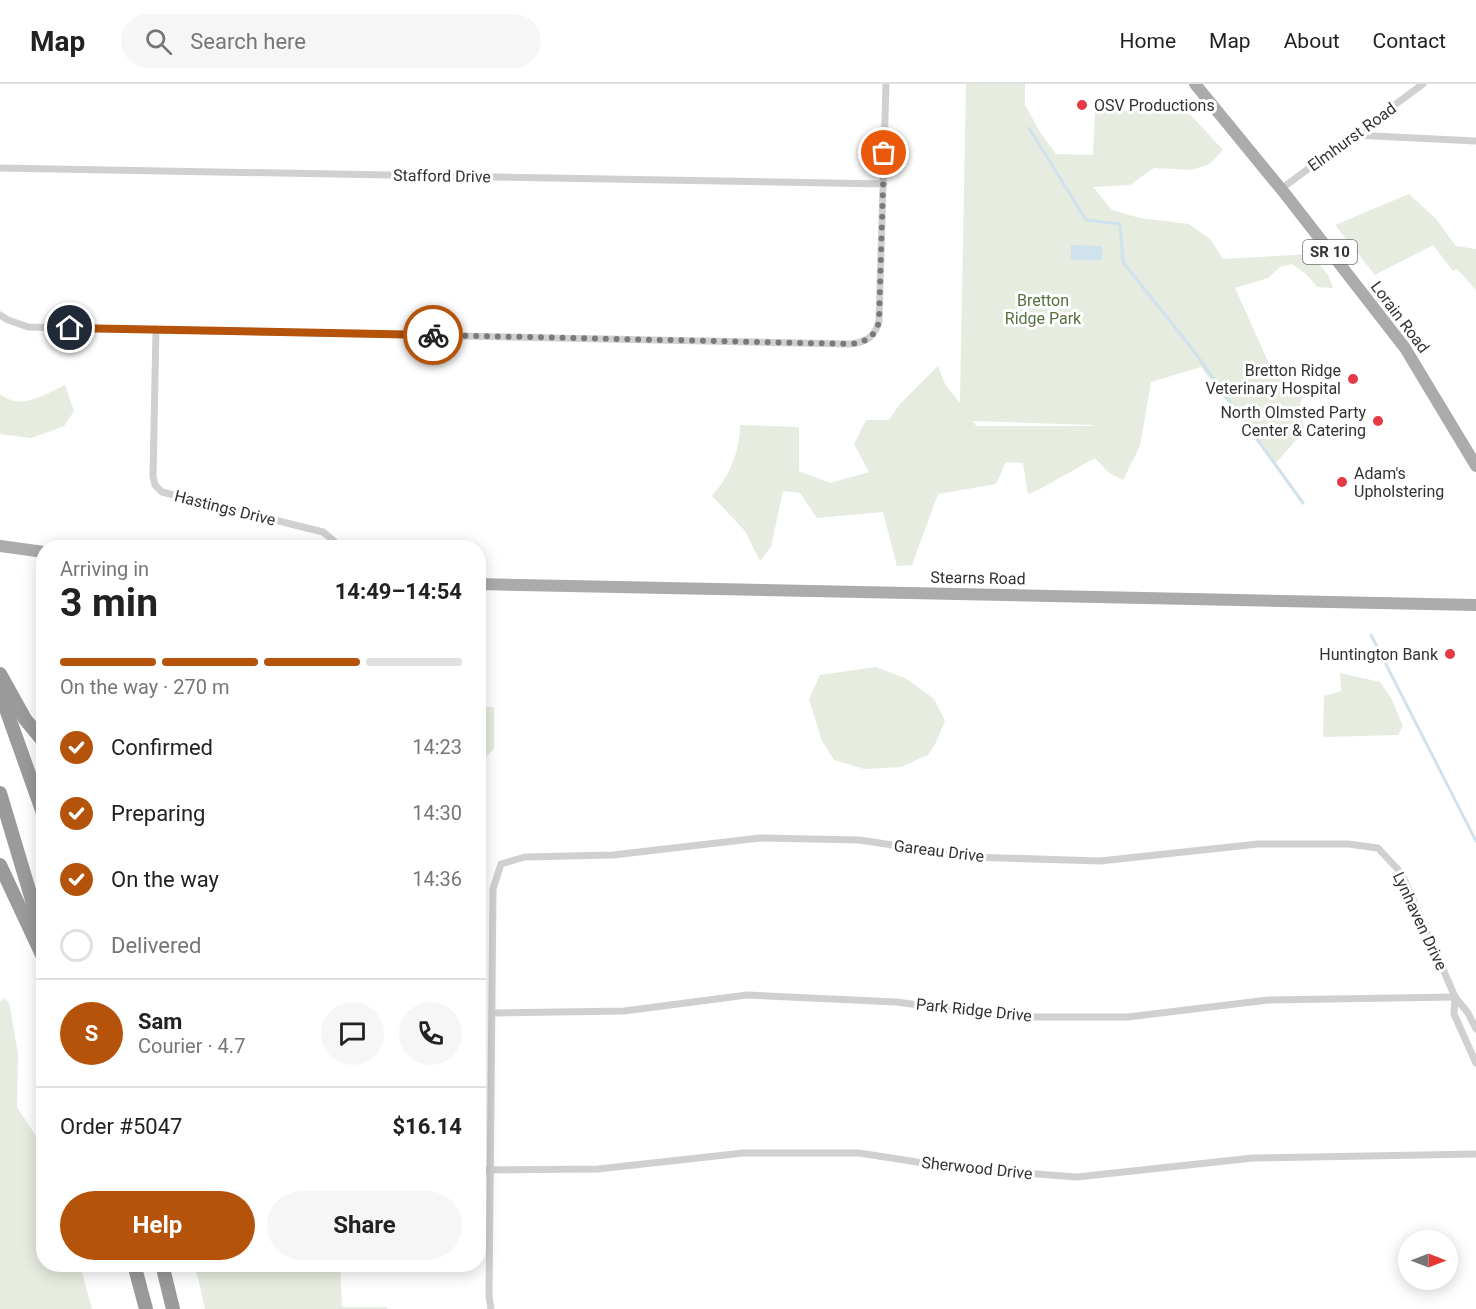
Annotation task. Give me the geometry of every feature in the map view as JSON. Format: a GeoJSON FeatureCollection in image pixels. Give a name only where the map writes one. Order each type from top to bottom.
{"type":"FeatureCollection","features":[{"type":"Feature","properties":{"kind":"highway"},"geometry":{"type":"LineString","coordinates":[[0,675],[36,732]]}},
{"type":"Feature","properties":{"kind":"highway"},"geometry":{"type":"LineString","coordinates":[[0,692],[36,793]]}},
{"type":"Feature","properties":{"kind":"highway"},"geometry":{"type":"LineString","coordinates":[[0,793],[36,913]]}},
{"type":"Feature","properties":{"kind":"highway"},"geometry":{"type":"LineString","coordinates":[[0,865],[36,942]]}},
{"type":"Feature","properties":{"kind":"highway"},"geometry":{"type":"LineString","coordinates":[[136,1272],[146,1309]]}},
{"type":"Feature","properties":{"kind":"highway"},"geometry":{"type":"LineString","coordinates":[[164,1272],[173,1309]]}},
{"type":"Feature","properties":{"kind":"main road","name":"Lorain Road"},"geometry":{"type":"LineString","coordinates":[[1195,84],[1406,348],[1476,465]]}},
{"type":"Feature","properties":{"kind":"main road"},"geometry":{"type":"LineString","coordinates":[[0,546],[36,551]]}},
{"type":"Feature","properties":{"kind":"main road","name":"Stearns Road"},"geometry":{"type":"LineString","coordinates":[[486,585],[1476,605]]}},
{"type":"Feature","properties":{"kind":"street"},"geometry":{"type":"LineString","coordinates":[[0,315],[28,327],[851,344],[863,342],[874,335],[879,322],[886,84]]}},
{"type":"Feature","properties":{"kind":"street","name":"Elmhurst Road"},"geometry":{"type":"LineString","coordinates":[[1281,189],[1423,84]]}},
{"type":"Feature","properties":{"kind":"street"},"geometry":{"type":"LineString","coordinates":[[1353,135],[1476,141]]}},
{"type":"Feature","properties":{"kind":"street","name":"Stafford Drive"},"geometry":{"type":"LineString","coordinates":[[0,168],[884,184]]}},
{"type":"Feature","properties":{"kind":"street","name":"Hastings Drive"},"geometry":{"type":"LineString","coordinates":[[156,329],[153,476],[155,485],[162,492],[323,532],[333,540]]}},
{"type":"Feature","properties":{"kind":"street","name":"Gareau Drive"},"geometry":{"type":"LineString","coordinates":[[493,1013],[493,890],[501,864],[525,857],[613,855],[760,838],[859,840],[972,857],[1100,861],[1258,844],[1348,844],[1378,848]]}},
{"type":"Feature","properties":{"kind":"street","name":"Lynhaven Drive"},"geometry":{"type":"LineString","coordinates":[[1378,848],[1402,874],[1455,997],[1468,1013],[1476,1029]]}},
{"type":"Feature","properties":{"kind":"street","name":"Park Ridge Drive"},"geometry":{"type":"LineString","coordinates":[[493,1013],[624,1011],[747,996],[896,1002],[1012,1017],[1128,1017],[1268,1000],[1455,997]]}},
{"type":"Feature","properties":{"kind":"street","name":"Lynhaven Drive"},"geometry":{"type":"LineString","coordinates":[[1455,997],[1454,1014],[1476,1063]]}},
{"type":"Feature","properties":{"kind":"street"},"geometry":{"type":"LineString","coordinates":[[491,1309],[489,1296],[489,1170],[493,1013]]}},
{"type":"Feature","properties":{"kind":"street","name":"Sherwood Drive"},"geometry":{"type":"LineString","coordinates":[[489,1170],[598,1168],[743,1153],[859,1153],[956,1168],[1077,1177],[1253,1158],[1476,1154]]}},
{"type":"Feature","properties":{"kind":"green space","name":"Bretton Ridge Park"},"geometry":{"type":"Polygon","coordinates":[[[966,84],[1025,84],[1025,105],[1056,154],[1093,155],[1095,111],[1187,111],[1223,150],[1210,164],[1191,170],[1154,168],[1130,185],[1093,187],[1112,210],[1140,218],[1189,224],[1210,239],[1223,259],[1311,254],[1328,275],[1333,288],[1317,287],[1307,275],[1292,264],[1280,267],[1268,278],[1235,288],[1267,359],[1287,383],[1303,395],[1299,408],[1305,430],[1274,465],[1201,367],[1151,382],[1140,446],[1123,480],[1109,473],[1095,458],[1028,494],[1023,463],[1006,462],[996,484],[938,494],[912,565],[897,566],[883,512],[817,518],[800,493],[783,491],[771,547],[760,561],[745,531],[712,496],[724,481],[732,463],[738,444],[740,425],[799,427],[799,471],[830,483],[869,472],[854,444],[866,420],[889,420],[899,405],[938,366],[945,384],[960,403],[966,84]],[[973,421],[976,426],[1093,425],[973,421]]]}},
{"type":"Feature","properties":{"kind":"green space"},"geometry":{"type":"Polygon","coordinates":[[[1409,194],[1436,219],[1456,246],[1476,249],[1476,290],[1457,269],[1453,271],[1433,245],[1375,275],[1335,225],[1409,194]]]}},
{"type":"Feature","properties":{"kind":"green space"},"geometry":{"type":"Polygon","coordinates":[[[65,385],[74,411],[64,426],[31,438],[0,434],[0,394],[16,401],[32,400],[65,385]]]}},
{"type":"Feature","properties":{"kind":"green space"},"geometry":{"type":"Polygon","coordinates":[[[876,667],[907,679],[934,699],[945,721],[928,755],[901,767],[864,769],[834,760],[822,741],[809,699],[820,675],[876,667]]]}},
{"type":"Feature","properties":{"kind":"green space"},"geometry":{"type":"Polygon","coordinates":[[[1340,673],[1380,682],[1391,698],[1403,726],[1398,735],[1323,737],[1324,696],[1341,691],[1340,673]]]}},
{"type":"Feature","properties":{"kind":"green space"},"geometry":{"type":"Polygon","coordinates":[[[486,707],[494,707],[494,749],[486,756],[486,707]]]}},
{"type":"Feature","properties":{"kind":"green space"},"geometry":{"type":"Polygon","coordinates":[[[3,998],[9,1002],[18,1054],[17,1107],[36,1136],[36,1272],[82,1272],[92,1309],[0,1309],[0,1002],[3,998]]]}},
{"type":"Feature","properties":{"kind":"green space"},"geometry":{"type":"Polygon","coordinates":[[[197,1272],[340,1272],[342,1307],[387,1307],[387,1309],[205,1309],[197,1272]]]}},
{"type":"Feature","properties":{"kind":"water"},"geometry":{"type":"Polygon","coordinates":[[[1071,245],[1102,246],[1102,260],[1071,260],[1071,245]]]}},
{"type":"Feature","properties":{"kind":"waterway"},"geometry":{"type":"LineString","coordinates":[[1029,128],[1086,220],[1120,224],[1123,262],[1190,346],[1303,503]]}},
{"type":"Feature","properties":{"kind":"waterway"},"geometry":{"type":"LineString","coordinates":[[1371,635],[1476,841]]}},
{"type":"Feature","properties":{"kind":"way so far"},"geometry":{"type":"LineString","coordinates":[[433,335],[851,344],[863,342],[874,335],[879,322],[884,153]]}},
{"type":"Feature","properties":{"kind":"place","name":"OSV Productions"},"geometry":{"type":"Point","coordinates":[1082,105]}},
{"type":"Feature","properties":{"kind":"place","name":"Bretton Ridge Veterinary Hospital"},"geometry":{"type":"Point","coordinates":[1353,379]}},
{"type":"Feature","properties":{"kind":"place","name":"North Olmsted Party Center & Catering"},"geometry":{"type":"Point","coordinates":[1378,421]}},
{"type":"Feature","properties":{"kind":"place","name":"Adam's Upholstering"},"geometry":{"type":"Point","coordinates":[1342,482]}},
{"type":"Feature","properties":{"kind":"place","name":"Huntington Bank"},"geometry":{"type":"Point","coordinates":[1450,654]}},
{"type":"Feature","properties":{"kind":"route"},"geometry":{"type":"LineString","coordinates":[[70,328],[433,335]]}}]}
